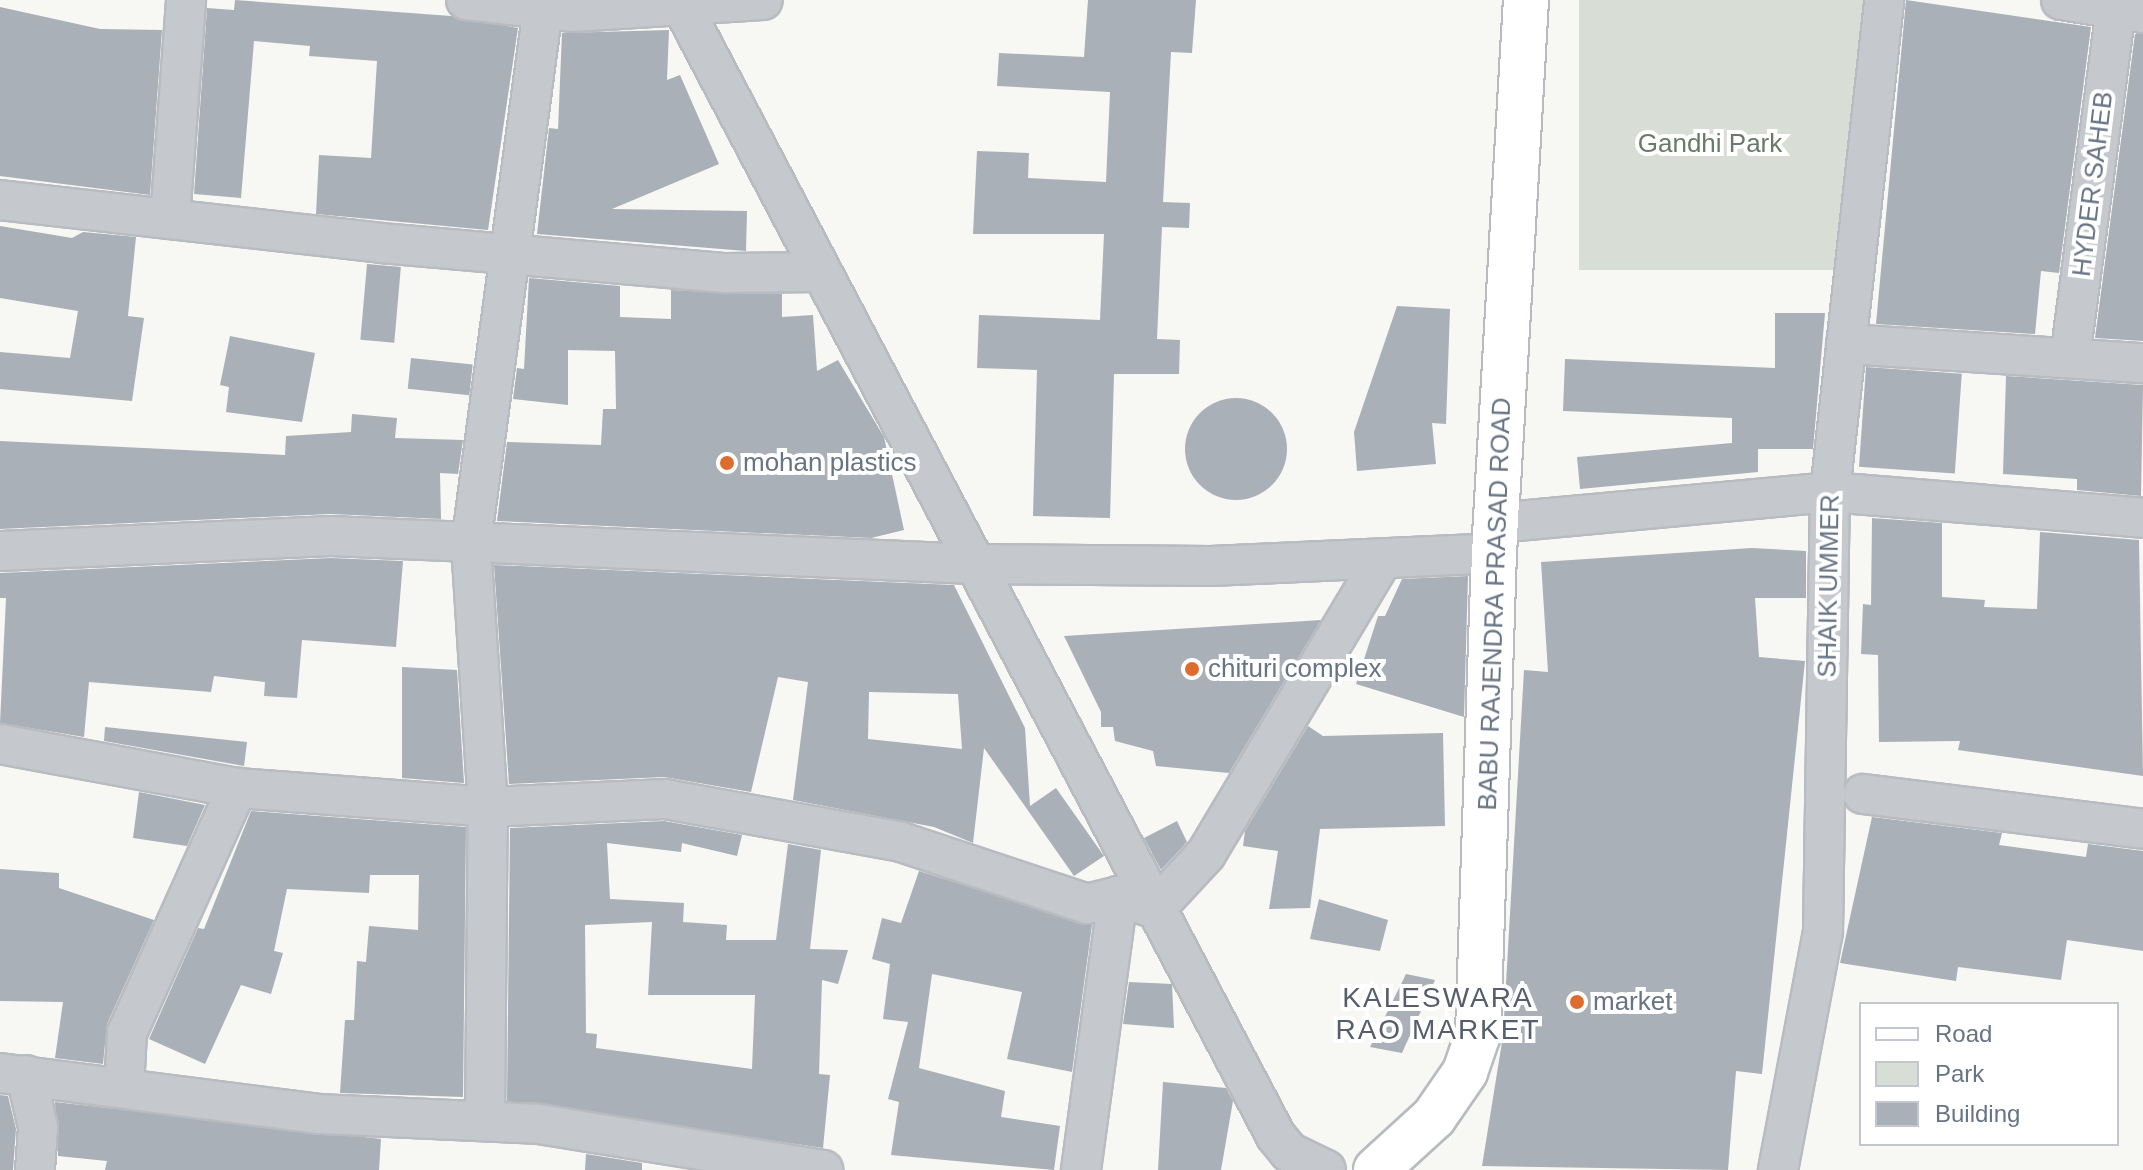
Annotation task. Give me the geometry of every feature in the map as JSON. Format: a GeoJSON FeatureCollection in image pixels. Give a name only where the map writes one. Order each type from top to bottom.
{"type":"FeatureCollection","features":[{"type":"Feature","properties":{"kind":"street"},"geometry":{"type":"LineString","coordinates":[[170,219],[186,0]]}},
{"type":"Feature","properties":{"kind":"street"},"geometry":{"type":"LineString","coordinates":[[466,0],[543,8],[763,0]]}},
{"type":"Feature","properties":{"kind":"street","name":"BABU RAJENDRA PRASAD ROAD"},"geometry":{"type":"LineString","coordinates":[[1376,1170],[1434,1117],[1465,1072],[1478,1035],[1495,538],[1526,0]]}},
{"type":"Feature","properties":{"kind":"street","name":"SHAIK UMMER"},"geometry":{"type":"LineString","coordinates":[[1778,1170],[1823,932],[1830,492],[1884,0]]}},
{"type":"Feature","properties":{"kind":"street"},"geometry":{"type":"LineString","coordinates":[[2061,0],[2130,11]]}},
{"type":"Feature","properties":{"kind":"street"},"geometry":{"type":"LineString","coordinates":[[682,5],[972,564],[1276,1136],[1326,1170]]}},
{"type":"Feature","properties":{"kind":"street"},"geometry":{"type":"LineString","coordinates":[[485,1121],[488,807],[471,544],[543,8]]}},
{"type":"Feature","properties":{"kind":"street","name":"HYDER SAHEB"},"geometry":{"type":"LineString","coordinates":[[2070,358],[2130,11]]}},
{"type":"Feature","properties":{"kind":"street"},"geometry":{"type":"LineString","coordinates":[[0,200],[511,254],[726,273],[820,272]]}},
{"type":"Feature","properties":{"kind":"street"},"geometry":{"type":"LineString","coordinates":[[1846,344],[2143,363]]}},
{"type":"Feature","properties":{"kind":"street"},"geometry":{"type":"LineString","coordinates":[[0,551],[331,536],[972,564],[1381,562],[1495,538],[1830,492],[2143,518]]}},
{"type":"Feature","properties":{"kind":"street"},"geometry":{"type":"LineString","coordinates":[[1155,909],[1206,854],[1381,562]]}},
{"type":"Feature","properties":{"kind":"street"},"geometry":{"type":"LineString","coordinates":[[0,744],[237,788],[488,807],[665,799],[901,842],[1087,904],[1118,896],[1155,909]]}},
{"type":"Feature","properties":{"kind":"street"},"geometry":{"type":"LineString","coordinates":[[124,1088],[127,1033],[237,788]]}},
{"type":"Feature","properties":{"kind":"street"},"geometry":{"type":"LineString","coordinates":[[1863,794],[2143,829]]}},
{"type":"Feature","properties":{"kind":"street"},"geometry":{"type":"LineString","coordinates":[[1081,1170],[1118,896]]}},
{"type":"Feature","properties":{"kind":"street"},"geometry":{"type":"LineString","coordinates":[[13,1074],[320,1114],[485,1121],[681,1158],[823,1170]]}},
{"type":"Feature","properties":{"kind":"street"},"geometry":{"type":"LineString","coordinates":[[13,1074],[38,1127],[35,1170]]}},
{"type":"Feature","properties":{"kind":"green space","name":"Gandhi Park"},"geometry":{"type":"Polygon","coordinates":[[[1579,0],[1863,0],[1863,270],[1579,270],[1579,0]]]}},
{"type":"Feature","properties":{"kind":"building"},"geometry":{"type":"Polygon","coordinates":[[[235,0],[451,16],[518,28],[488,230],[316,214],[319,155],[371,158],[377,61],[309,56],[310,46],[254,41],[241,198],[194,194],[207,8],[234,10],[235,0]]]}},
{"type":"Feature","properties":{"kind":"building"},"geometry":{"type":"Polygon","coordinates":[[[1088,0],[1196,0],[1192,53],[1171,52],[1163,202],[1190,203],[1189,228],[1162,227],[1157,339],[1180,340],[1179,374],[1114,374],[1110,518],[1033,516],[1037,370],[977,368],[979,315],[1100,320],[1104,234],[973,234],[977,151],[1029,153],[1028,178],[1106,182],[1110,92],[997,86],[999,53],[1084,57],[1088,0]]]}},
{"type":"Feature","properties":{"kind":"building"},"geometry":{"type":"Polygon","coordinates":[[[1906,0],[2091,27],[2059,273],[2041,271],[2035,334],[1876,324],[1906,0]]]}},
{"type":"Feature","properties":{"kind":"building"},"geometry":{"type":"Polygon","coordinates":[[[0,7],[100,29],[162,30],[150,195],[0,176],[0,7]]]}},
{"type":"Feature","properties":{"kind":"building"},"geometry":{"type":"Polygon","coordinates":[[[669,30],[667,80],[680,75],[719,164],[612,209],[747,211],[746,251],[537,234],[549,128],[558,129],[562,33],[669,30]]]}},
{"type":"Feature","properties":{"kind":"building"},"geometry":{"type":"Polygon","coordinates":[[[2135,34],[2143,34],[2143,341],[2095,338],[2135,34]]]}},
{"type":"Feature","properties":{"kind":"building"},"geometry":{"type":"Polygon","coordinates":[[[0,226],[72,238],[83,232],[136,237],[128,316],[144,318],[132,401],[0,389],[0,352],[70,358],[78,311],[0,298],[0,226]]]}},
{"type":"Feature","properties":{"kind":"building"},"geometry":{"type":"Polygon","coordinates":[[[367,264],[401,267],[394,343],[360,340],[367,264]]]}},
{"type":"Feature","properties":{"kind":"building"},"geometry":{"type":"Polygon","coordinates":[[[529,278],[620,286],[620,317],[671,319],[671,290],[782,294],[782,317],[813,315],[817,371],[838,360],[884,437],[904,530],[871,538],[497,521],[507,442],[601,445],[603,409],[616,409],[615,351],[568,350],[568,405],[513,399],[517,368],[524,369],[529,278]]]}},
{"type":"Feature","properties":{"kind":"building"},"geometry":{"type":"Polygon","coordinates":[[[1397,306],[1450,309],[1446,424],[1432,423],[1436,464],[1357,471],[1354,432],[1397,306]]]}},
{"type":"Feature","properties":{"kind":"building"},"geometry":{"type":"Polygon","coordinates":[[[1775,313],[1825,313],[1813,449],[1758,449],[1758,472],[1580,489],[1577,457],[1732,443],[1732,418],[1563,411],[1565,359],[1775,368],[1775,313]]]}},
{"type":"Feature","properties":{"kind":"building"},"geometry":{"type":"Polygon","coordinates":[[[230,336],[315,353],[302,422],[226,412],[229,387],[220,385],[230,336]]]}},
{"type":"Feature","properties":{"kind":"building"},"geometry":{"type":"Polygon","coordinates":[[[411,358],[473,364],[469,395],[408,389],[411,358]]]}},
{"type":"Feature","properties":{"kind":"building"},"geometry":{"type":"Polygon","coordinates":[[[1866,367],[1962,374],[1955,473],[1859,467],[1866,367]]]}},
{"type":"Feature","properties":{"kind":"building"},"geometry":{"type":"Polygon","coordinates":[[[2006,376],[2143,385],[2141,496],[2077,490],[2077,479],[2003,474],[2006,376]]]}},
{"type":"Feature","properties":{"kind":"building"},"geometry":{"type":"Polygon","coordinates":[[[1236,398],[1255,402],[1272,413],[1283,430],[1287,449],[1283,468],[1272,485],[1255,496],[1236,500],[1217,496],[1200,485],[1189,468],[1185,449],[1189,430],[1200,413],[1217,402],[1236,398]]]}},
{"type":"Feature","properties":{"kind":"building"},"geometry":{"type":"Polygon","coordinates":[[[352,414],[397,418],[395,438],[463,440],[458,474],[440,473],[441,519],[330,514],[0,529],[0,441],[285,455],[286,436],[351,432],[352,414]]]}},
{"type":"Feature","properties":{"kind":"building"},"geometry":{"type":"Polygon","coordinates":[[[1872,518],[1942,523],[1942,597],[1985,600],[1984,607],[2037,609],[2040,532],[2139,540],[2143,776],[1958,750],[1960,741],[1879,742],[1878,655],[1861,654],[1863,604],[1871,605],[1872,518]]]}},
{"type":"Feature","properties":{"kind":"building"},"geometry":{"type":"Polygon","coordinates":[[[1752,548],[1806,551],[1806,598],[1755,598],[1759,657],[1805,661],[1762,1074],[1736,1071],[1728,1170],[1482,1166],[1503,1036],[1524,670],[1548,672],[1541,562],[1752,548]]]}},
{"type":"Feature","properties":{"kind":"building"},"geometry":{"type":"Polygon","coordinates":[[[331,558],[403,561],[396,647],[302,640],[297,698],[264,696],[265,682],[214,676],[211,692],[89,682],[84,737],[0,723],[6,598],[0,598],[0,573],[331,558]]]}},
{"type":"Feature","properties":{"kind":"building"},"geometry":{"type":"Polygon","coordinates":[[[494,565],[954,585],[1025,728],[1030,806],[1056,788],[1104,856],[1074,876],[984,748],[973,843],[934,827],[793,800],[808,682],[778,677],[751,792],[664,777],[509,784],[494,565]],[[869,692],[868,739],[962,749],[958,694],[869,692]]]}},
{"type":"Feature","properties":{"kind":"building"},"geometry":{"type":"Polygon","coordinates":[[[1468,576],[1464,717],[1356,684],[1378,616],[1385,616],[1402,579],[1468,576]]]}},
{"type":"Feature","properties":{"kind":"building","name":"chituri complex"},"geometry":{"type":"Polygon","coordinates":[[[1321,620],[1229,773],[1156,766],[1153,751],[1115,741],[1113,727],[1101,727],[1101,712],[1064,636],[1321,620]]]}},
{"type":"Feature","properties":{"kind":"building"},"geometry":{"type":"Polygon","coordinates":[[[402,667],[457,670],[464,783],[402,778],[402,667]]]}},
{"type":"Feature","properties":{"kind":"building"},"geometry":{"type":"Polygon","coordinates":[[[1308,726],[1323,736],[1443,733],[1445,826],[1320,829],[1310,908],[1269,909],[1278,851],[1243,846],[1245,831],[1308,726]]]}},
{"type":"Feature","properties":{"kind":"building"},"geometry":{"type":"Polygon","coordinates":[[[105,727],[247,742],[244,766],[104,741],[105,727]]]}},
{"type":"Feature","properties":{"kind":"building"},"geometry":{"type":"Polygon","coordinates":[[[139,792],[205,805],[187,846],[133,838],[139,792]]]}},
{"type":"Feature","properties":{"kind":"building"},"geometry":{"type":"Polygon","coordinates":[[[251,811],[466,827],[463,1097],[340,1093],[345,1020],[354,1020],[357,961],[366,962],[369,926],[418,930],[419,875],[370,875],[369,893],[287,889],[274,951],[283,953],[271,994],[241,985],[205,1064],[149,1039],[198,928],[204,929],[251,811]]]}},
{"type":"Feature","properties":{"kind":"building"},"geometry":{"type":"Polygon","coordinates":[[[1872,817],[2002,833],[1999,845],[2086,857],[2088,844],[2143,851],[2143,951],[2067,940],[2061,980],[1958,967],[1956,981],[1840,963],[1872,817]]]}},
{"type":"Feature","properties":{"kind":"building"},"geometry":{"type":"Polygon","coordinates":[[[664,821],[742,835],[737,856],[682,843],[681,852],[607,843],[610,899],[684,903],[683,922],[727,925],[726,940],[776,940],[788,844],[821,850],[810,949],[848,950],[838,984],[822,980],[819,1074],[830,1075],[823,1148],[507,1101],[510,828],[664,821]],[[652,922],[585,925],[586,1033],[597,1034],[596,1048],[752,1069],[755,995],[648,995],[652,922]]]}},
{"type":"Feature","properties":{"kind":"building"},"geometry":{"type":"Polygon","coordinates":[[[1177,821],[1187,842],[1161,870],[1144,838],[1177,821]]]}},
{"type":"Feature","properties":{"kind":"building"},"geometry":{"type":"Polygon","coordinates":[[[0,869],[59,873],[59,888],[154,920],[107,1024],[103,1064],[55,1058],[63,1002],[0,1001],[0,869]]]}},
{"type":"Feature","properties":{"kind":"building"},"geometry":{"type":"Polygon","coordinates":[[[919,871],[1092,925],[1072,1072],[1007,1059],[1022,992],[932,974],[919,1068],[1005,1091],[1001,1117],[1060,1126],[1054,1170],[891,1155],[899,1102],[888,1099],[908,1022],[883,1019],[890,964],[872,959],[882,918],[901,923],[919,871]]]}},
{"type":"Feature","properties":{"kind":"building"},"geometry":{"type":"Polygon","coordinates":[[[1319,899],[1388,920],[1380,951],[1310,939],[1319,899]]]}},
{"type":"Feature","properties":{"kind":"building"},"geometry":{"type":"Polygon","coordinates":[[[1406,974],[1435,980],[1402,1053],[1370,1047],[1406,974]]]}},
{"type":"Feature","properties":{"kind":"building"},"geometry":{"type":"Polygon","coordinates":[[[1129,982],[1172,984],[1174,1028],[1123,1024],[1129,982]]]}},
{"type":"Feature","properties":{"kind":"building"},"geometry":{"type":"Polygon","coordinates":[[[1163,1082],[1226,1088],[1233,1101],[1221,1170],[1158,1170],[1163,1082]]]}},
{"type":"Feature","properties":{"kind":"building"},"geometry":{"type":"Polygon","coordinates":[[[0,1095],[8,1096],[16,1129],[13,1170],[0,1170],[0,1095]]]}},
{"type":"Feature","properties":{"kind":"building"},"geometry":{"type":"Polygon","coordinates":[[[55,1102],[381,1139],[379,1170],[105,1170],[107,1161],[58,1156],[55,1102]]]}},
{"type":"Feature","properties":{"kind":"building"},"geometry":{"type":"Polygon","coordinates":[[[586,1154],[642,1163],[642,1170],[585,1170],[586,1154]]]}},
{"type":"Feature","properties":{"kind":"place","name":"mohan plastics"},"geometry":{"type":"Point","coordinates":[727,463]}},
{"type":"Feature","properties":{"kind":"place","name":"chituri complex"},"geometry":{"type":"Point","coordinates":[1192,669]}},
{"type":"Feature","properties":{"kind":"place","name":"market"},"geometry":{"type":"Point","coordinates":[1577,1002]}},
{"type":"Feature","properties":{"kind":"district","name":"KALESWARA RAO MARKET"},"geometry":{"type":"Point","coordinates":[1438,1014]}}]}
